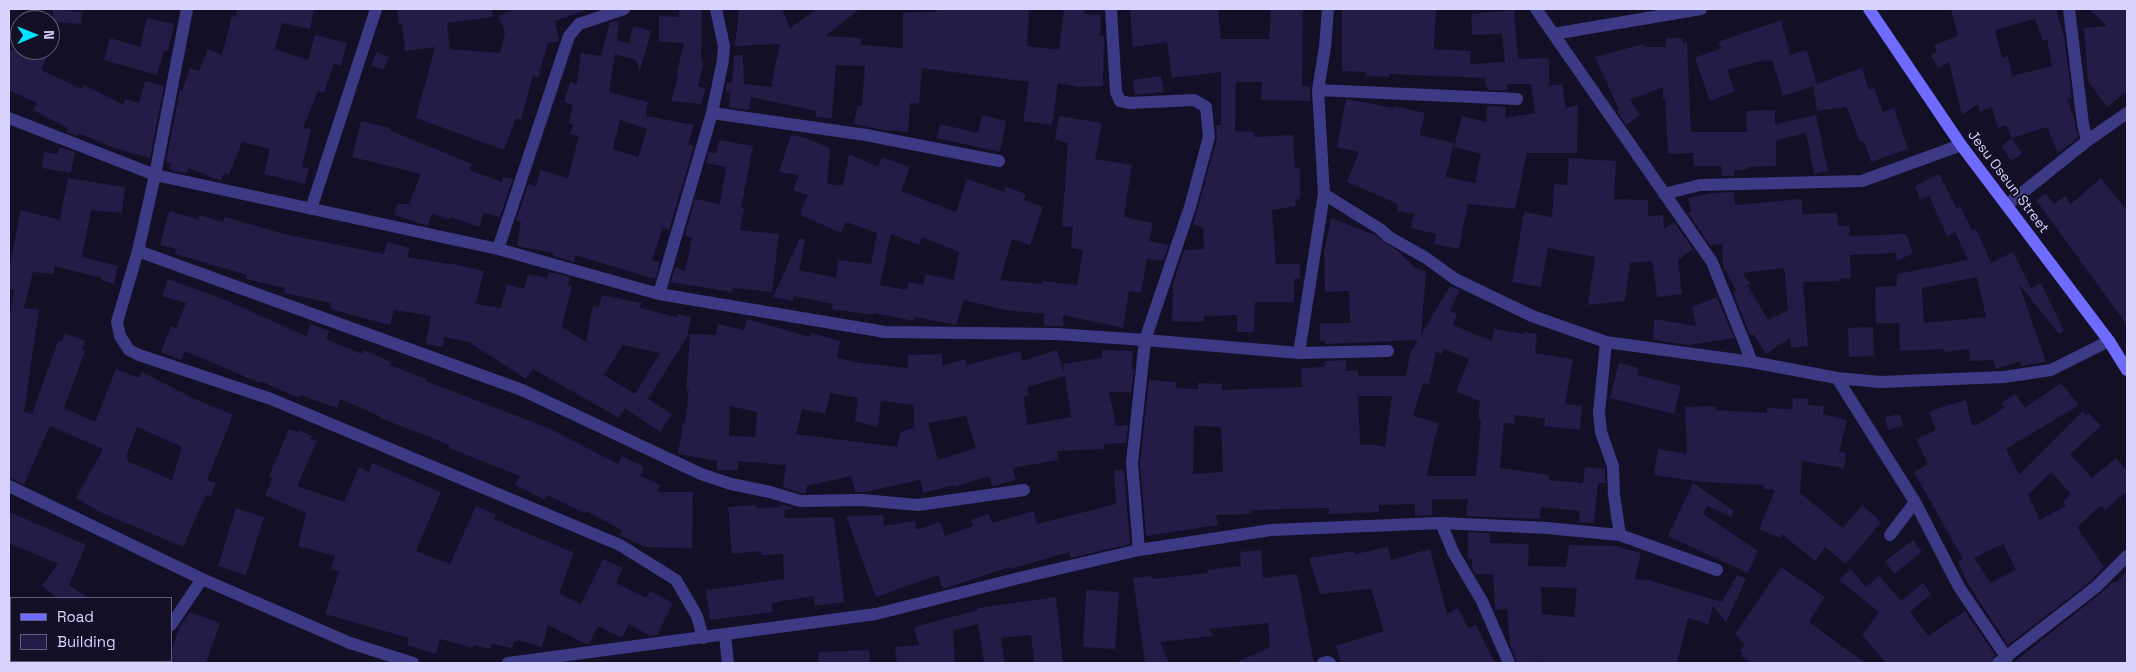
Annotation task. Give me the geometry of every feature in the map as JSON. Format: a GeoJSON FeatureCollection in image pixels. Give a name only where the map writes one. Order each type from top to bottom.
{"type":"FeatureCollection","features":[{"type":"Feature","properties":{"kind":"main road","name":"Jesu Oseun Street"},"geometry":{"type":"LineString","coordinates":[[1869,9],[1961,145],[2126,365]]}},
{"type":"Feature","properties":{"kind":"street"},"geometry":{"type":"LineString","coordinates":[[187,9],[155,175],[138,251],[117,322],[120,336],[129,350],[271,399],[620,545],[676,580],[697,616],[702,638]]}},
{"type":"Feature","properties":{"kind":"street"},"geometry":{"type":"LineString","coordinates":[[311,209],[376,9]]}},
{"type":"Feature","properties":{"kind":"street"},"geometry":{"type":"LineString","coordinates":[[498,249],[569,36],[579,24],[624,9]]}},
{"type":"Feature","properties":{"kind":"street"},"geometry":{"type":"LineString","coordinates":[[659,294],[712,113],[723,60],[724,46],[716,9]]}},
{"type":"Feature","properties":{"kind":"street"},"geometry":{"type":"LineString","coordinates":[[1111,9],[1116,92],[1120,101],[1130,103],[1194,100],[1206,107],[1209,137],[1190,207],[1145,340],[1132,463],[1139,550]]}},
{"type":"Feature","properties":{"kind":"street"},"geometry":{"type":"LineString","coordinates":[[1299,353],[1324,194],[1318,90],[1325,47],[1328,9]]}},
{"type":"Feature","properties":{"kind":"street"},"geometry":{"type":"LineString","coordinates":[[1536,9],[1712,262],[1752,362]]}},
{"type":"Feature","properties":{"kind":"street"},"geometry":{"type":"LineString","coordinates":[[1552,34],[1701,9]]}},
{"type":"Feature","properties":{"kind":"street"},"geometry":{"type":"LineString","coordinates":[[2069,9],[2082,124],[2087,142]]}},
{"type":"Feature","properties":{"kind":"street"},"geometry":{"type":"LineString","coordinates":[[1318,90],[1517,99]]}},
{"type":"Feature","properties":{"kind":"street"},"geometry":{"type":"LineString","coordinates":[[712,113],[866,135],[999,161]]}},
{"type":"Feature","properties":{"kind":"street"},"geometry":{"type":"LineString","coordinates":[[2007,205],[2127,113]]}},
{"type":"Feature","properties":{"kind":"street"},"geometry":{"type":"LineString","coordinates":[[9,118],[155,175],[498,249],[659,294],[885,332],[1056,334],[1299,353],[1388,351]]}},
{"type":"Feature","properties":{"kind":"street"},"geometry":{"type":"LineString","coordinates":[[1664,194],[1700,186],[1862,181],[1961,145]]}},
{"type":"Feature","properties":{"kind":"street"},"geometry":{"type":"LineString","coordinates":[[1324,194],[1426,258],[1455,279],[1532,316],[1606,342],[1752,362],[1837,378],[1880,382],[2004,377],[2051,370],[2109,341]]}},
{"type":"Feature","properties":{"kind":"street"},"geometry":{"type":"LineString","coordinates":[[138,251],[522,390],[701,474],[731,484],[770,492],[800,501],[862,500],[918,505],[1024,490]]}},
{"type":"Feature","properties":{"kind":"street"},"geometry":{"type":"LineString","coordinates":[[1606,342],[1599,413],[1601,432],[1613,466],[1614,495],[1620,535]]}},
{"type":"Feature","properties":{"kind":"street"},"geometry":{"type":"LineString","coordinates":[[1837,378],[1915,502],[1959,587],[2002,661],[2096,587],[2127,556]]}},
{"type":"Feature","properties":{"kind":"street"},"geometry":{"type":"LineString","coordinates":[[9,486],[202,578],[350,643],[413,663]]}},
{"type":"Feature","properties":{"kind":"street"},"geometry":{"type":"LineString","coordinates":[[1890,535],[1915,502]]}},
{"type":"Feature","properties":{"kind":"street"},"geometry":{"type":"LineString","coordinates":[[1441,524],[1453,552],[1482,600],[1509,663]]}},
{"type":"Feature","properties":{"kind":"street"},"geometry":{"type":"LineString","coordinates":[[508,663],[876,614],[1139,550],[1271,530],[1441,524],[1547,528],[1620,535],[1717,570]]}},
{"type":"Feature","properties":{"kind":"street"},"geometry":{"type":"LineString","coordinates":[[172,623],[202,578]]}},
{"type":"Feature","properties":{"kind":"street"},"geometry":{"type":"LineString","coordinates":[[725,635],[728,663]]}},
{"type":"Feature","properties":{"kind":"street"},"geometry":{"type":"LineString","coordinates":[[1323,663],[1330,663]]}},
{"type":"Feature","properties":{"kind":"building"},"geometry":{"type":"Polygon","coordinates":[[[53,9],[82,12],[81,24],[60,23],[60,10],[53,9]]]}},
{"type":"Feature","properties":{"kind":"building"},"geometry":{"type":"Polygon","coordinates":[[[237,9],[314,9],[310,29],[282,23],[275,49],[308,60],[315,35],[347,43],[341,66],[334,64],[324,93],[318,91],[303,128],[311,129],[302,167],[309,168],[305,184],[264,174],[270,149],[242,142],[229,175],[224,173],[221,181],[189,168],[186,173],[174,171],[169,169],[171,164],[166,162],[180,90],[182,91],[190,68],[199,71],[208,49],[222,55],[232,16],[236,17],[237,9]]]}},
{"type":"Feature","properties":{"kind":"building"},"geometry":{"type":"Polygon","coordinates":[[[397,9],[492,9],[493,17],[447,23],[450,49],[500,53],[505,32],[498,16],[514,9],[584,9],[584,11],[555,21],[559,41],[548,43],[538,78],[533,76],[521,120],[516,118],[504,150],[416,118],[435,47],[405,51],[402,23],[399,24],[397,9]]]}},
{"type":"Feature","properties":{"kind":"building"},"geometry":{"type":"Polygon","coordinates":[[[679,9],[702,9],[701,60],[704,61],[698,86],[706,89],[701,104],[671,101],[678,77],[676,76],[684,43],[659,42],[659,16],[679,17],[679,9]]]}},
{"type":"Feature","properties":{"kind":"building"},"geometry":{"type":"Polygon","coordinates":[[[739,9],[782,9],[790,28],[817,9],[860,9],[825,36],[861,38],[861,45],[903,48],[903,13],[937,12],[937,9],[1029,9],[1027,46],[1059,50],[1064,9],[1085,9],[1084,14],[1101,15],[1100,35],[1104,36],[1103,86],[1078,87],[1058,83],[1052,125],[1023,121],[1029,82],[922,68],[919,104],[910,103],[908,132],[883,130],[854,124],[857,106],[862,106],[865,66],[836,65],[832,118],[816,117],[816,111],[751,97],[749,110],[729,107],[730,92],[726,91],[727,82],[732,83],[734,55],[743,55],[744,84],[771,87],[780,44],[735,46],[739,9]]]}},
{"type":"Feature","properties":{"kind":"building"},"geometry":{"type":"Polygon","coordinates":[[[1130,9],[1218,9],[1221,39],[1269,39],[1271,9],[1303,9],[1302,86],[1310,87],[1310,101],[1261,100],[1262,82],[1236,82],[1235,131],[1254,132],[1254,137],[1293,135],[1295,169],[1300,168],[1300,199],[1295,200],[1296,206],[1272,210],[1276,264],[1300,264],[1300,279],[1294,279],[1294,302],[1255,302],[1254,332],[1237,332],[1237,315],[1204,316],[1204,322],[1172,321],[1173,284],[1184,250],[1204,249],[1203,228],[1193,224],[1217,139],[1216,125],[1221,125],[1221,72],[1172,78],[1167,42],[1133,47],[1130,9]]]}},
{"type":"Feature","properties":{"kind":"building"},"geometry":{"type":"Polygon","coordinates":[[[1436,9],[1434,49],[1471,51],[1470,64],[1505,62],[1502,34],[1472,35],[1471,14],[1514,10],[1518,59],[1549,58],[1549,86],[1562,84],[1566,108],[1578,105],[1577,153],[1527,153],[1515,209],[1468,204],[1459,249],[1434,244],[1436,234],[1411,228],[1414,214],[1397,211],[1398,204],[1347,182],[1359,152],[1337,147],[1346,99],[1425,113],[1420,135],[1454,143],[1446,177],[1475,183],[1481,154],[1454,147],[1462,116],[1486,122],[1487,106],[1506,107],[1505,118],[1535,113],[1531,84],[1507,84],[1507,90],[1488,90],[1485,78],[1389,74],[1389,77],[1366,76],[1366,72],[1342,71],[1342,10],[1436,9]]]}},
{"type":"Feature","properties":{"kind":"building"},"geometry":{"type":"Polygon","coordinates":[[[1951,9],[2057,9],[2064,36],[2072,98],[2067,99],[2074,117],[2078,138],[2058,153],[2047,127],[2012,138],[2006,125],[1998,128],[1992,107],[1980,112],[1978,104],[1962,115],[1949,62],[1938,68],[1931,55],[1937,52],[1934,45],[1958,36],[1951,9]],[[2035,19],[1995,30],[2002,58],[2008,56],[2012,76],[2052,66],[2047,39],[2043,41],[2035,19]]]}},
{"type":"Feature","properties":{"kind":"building"},"geometry":{"type":"Polygon","coordinates":[[[2089,9],[2127,9],[2127,91],[2107,107],[2088,81],[2084,28],[2107,26],[2089,9]]]}},
{"type":"Feature","properties":{"kind":"building"},"geometry":{"type":"Polygon","coordinates":[[[147,18],[174,24],[168,51],[164,51],[157,75],[104,60],[110,38],[140,47],[147,18]]]}},
{"type":"Feature","properties":{"kind":"building"},"geometry":{"type":"Polygon","coordinates":[[[1781,20],[1790,55],[1807,50],[1817,84],[1862,68],[1869,90],[1874,88],[1883,112],[1894,108],[1908,149],[1871,162],[1864,141],[1860,142],[1847,108],[1817,111],[1813,86],[1783,96],[1772,60],[1765,62],[1764,60],[1727,70],[1735,91],[1710,101],[1695,58],[1721,48],[1718,42],[1781,20]]]}},
{"type":"Feature","properties":{"kind":"building"},"geometry":{"type":"Polygon","coordinates":[[[610,22],[619,22],[617,40],[629,44],[633,26],[651,31],[640,71],[636,60],[615,54],[609,92],[648,102],[646,116],[694,125],[688,144],[694,146],[669,230],[663,227],[652,260],[660,262],[655,279],[575,255],[574,262],[553,256],[553,253],[517,246],[521,222],[516,221],[528,184],[536,186],[540,170],[568,178],[579,136],[570,134],[573,124],[569,123],[573,105],[564,102],[570,82],[577,84],[581,53],[601,56],[610,22]],[[620,120],[613,149],[638,157],[647,129],[620,120]]]}},
{"type":"Feature","properties":{"kind":"building"},"geometry":{"type":"Polygon","coordinates":[[[1666,38],[1683,38],[1683,43],[1687,42],[1691,132],[1747,132],[1746,111],[1775,110],[1775,124],[1816,115],[1828,171],[1814,174],[1806,133],[1776,140],[1776,166],[1748,167],[1748,169],[1734,171],[1734,176],[1722,176],[1721,166],[1694,166],[1693,153],[1668,154],[1663,87],[1630,100],[1640,115],[1626,125],[1617,111],[1619,110],[1595,57],[1643,44],[1645,47],[1666,47],[1666,38]]]}},
{"type":"Feature","properties":{"kind":"building"},"geometry":{"type":"Polygon","coordinates":[[[9,50],[10,60],[46,60],[41,70],[82,89],[84,85],[124,105],[125,99],[139,103],[145,81],[164,86],[150,158],[114,148],[78,133],[78,136],[66,132],[68,128],[33,110],[37,103],[9,90],[9,50]]]}},
{"type":"Feature","properties":{"kind":"building"},"geometry":{"type":"Polygon","coordinates":[[[377,52],[389,57],[383,70],[371,65],[377,52]]]}},
{"type":"Feature","properties":{"kind":"building"},"geometry":{"type":"Polygon","coordinates":[[[1161,76],[1164,92],[1135,95],[1133,80],[1161,76]]]}},
{"type":"Feature","properties":{"kind":"building"},"geometry":{"type":"Polygon","coordinates":[[[982,115],[1006,121],[1000,152],[937,138],[940,124],[978,133],[982,115]]]}},
{"type":"Feature","properties":{"kind":"building"},"geometry":{"type":"Polygon","coordinates":[[[1059,116],[1102,123],[1095,159],[1132,165],[1124,217],[1153,223],[1149,241],[1169,245],[1163,261],[1147,259],[1141,293],[1129,291],[1123,328],[1063,315],[1063,326],[1044,326],[1044,314],[1005,310],[964,300],[956,325],[915,317],[914,321],[874,313],[873,315],[832,309],[833,304],[794,296],[793,301],[773,297],[800,238],[805,240],[799,270],[836,278],[838,260],[871,264],[877,233],[846,222],[841,233],[801,215],[801,210],[808,195],[793,190],[799,175],[779,172],[791,135],[806,138],[830,148],[827,184],[843,186],[849,154],[878,167],[882,157],[910,167],[901,191],[956,212],[967,179],[1004,192],[1006,187],[1026,194],[1024,200],[1043,207],[1030,245],[1012,239],[1000,280],[1042,284],[1042,281],[1077,285],[1083,250],[1071,248],[1073,227],[1062,226],[1068,143],[1055,140],[1059,116]],[[891,234],[880,285],[907,290],[909,282],[923,285],[926,274],[954,280],[959,252],[922,237],[919,245],[891,234]]]}},
{"type":"Feature","properties":{"kind":"building"},"geometry":{"type":"Polygon","coordinates":[[[361,121],[390,128],[389,130],[472,164],[469,170],[502,182],[503,177],[513,179],[500,217],[484,213],[479,227],[450,217],[449,220],[432,213],[428,226],[394,215],[397,204],[409,204],[421,174],[352,157],[361,121]]]}},
{"type":"Feature","properties":{"kind":"building"},"geometry":{"type":"Polygon","coordinates":[[[2012,138],[2022,154],[2011,161],[2001,146],[2012,138]]]}},
{"type":"Feature","properties":{"kind":"building"},"geometry":{"type":"Polygon","coordinates":[[[719,140],[753,146],[741,208],[744,208],[740,230],[779,234],[772,292],[733,288],[732,292],[671,282],[675,267],[685,271],[692,238],[685,235],[695,199],[720,204],[726,167],[706,163],[709,151],[716,154],[719,140]]]}},
{"type":"Feature","properties":{"kind":"building"},"geometry":{"type":"Polygon","coordinates":[[[60,147],[75,152],[71,173],[42,168],[44,152],[57,154],[60,147]]]}},
{"type":"Feature","properties":{"kind":"building"},"geometry":{"type":"Polygon","coordinates":[[[1569,158],[1616,161],[1614,199],[1648,200],[1648,216],[1663,215],[1664,229],[1674,222],[1693,249],[1678,260],[1682,294],[1657,297],[1652,261],[1630,263],[1625,301],[1588,305],[1595,257],[1548,248],[1541,287],[1512,282],[1524,212],[1552,217],[1554,184],[1567,185],[1569,158]]]}},
{"type":"Feature","properties":{"kind":"building"},"geometry":{"type":"Polygon","coordinates":[[[1939,174],[1957,209],[1960,207],[1972,230],[1976,229],[1991,263],[2013,252],[2031,288],[2041,283],[2064,331],[2059,334],[2019,284],[2046,362],[2022,366],[2020,361],[1996,369],[1993,360],[1970,361],[1969,349],[1944,352],[1944,349],[1900,351],[1899,323],[1876,323],[1875,287],[1897,286],[1897,274],[1968,260],[1955,232],[1947,236],[1929,196],[1920,200],[1915,186],[1939,174]],[[1977,277],[1922,288],[1924,323],[1986,317],[1977,277]]]}},
{"type":"Feature","properties":{"kind":"building"},"geometry":{"type":"Polygon","coordinates":[[[68,178],[125,187],[122,213],[91,210],[82,257],[118,266],[114,284],[101,280],[102,278],[54,266],[54,274],[33,272],[24,308],[39,310],[24,412],[32,414],[58,341],[62,342],[65,333],[85,341],[82,350],[85,351],[64,408],[95,422],[116,369],[139,378],[142,372],[195,399],[233,415],[207,480],[216,483],[211,496],[206,495],[183,547],[100,512],[76,498],[103,449],[50,426],[24,484],[9,478],[9,323],[14,290],[9,289],[9,272],[18,223],[21,210],[60,220],[68,178]],[[137,427],[126,457],[129,459],[127,461],[172,480],[182,447],[137,427]]]}},
{"type":"Feature","properties":{"kind":"building"},"geometry":{"type":"Polygon","coordinates":[[[2101,178],[2127,211],[2127,325],[2036,200],[2046,193],[2054,204],[2065,196],[2071,204],[2101,178]]]}},
{"type":"Feature","properties":{"kind":"building"},"geometry":{"type":"Polygon","coordinates":[[[1734,192],[1735,205],[1802,199],[1802,214],[1837,213],[1838,226],[1849,226],[1850,236],[1906,234],[1913,253],[1897,261],[1896,253],[1850,255],[1851,278],[1839,279],[1839,281],[1803,282],[1808,346],[1791,348],[1790,338],[1766,354],[1754,335],[1750,335],[1733,292],[1736,290],[1723,266],[1722,244],[1710,245],[1688,213],[1691,211],[1688,198],[1712,193],[1734,192]],[[1784,268],[1743,273],[1750,284],[1739,290],[1748,286],[1768,320],[1788,310],[1784,268]]]}},
{"type":"Feature","properties":{"kind":"building"},"geometry":{"type":"Polygon","coordinates":[[[169,211],[198,219],[199,215],[223,222],[225,217],[284,234],[384,254],[387,242],[410,248],[407,257],[449,263],[484,271],[476,304],[501,308],[507,284],[524,289],[528,274],[547,278],[549,272],[570,277],[568,285],[572,286],[562,327],[586,342],[593,306],[599,307],[602,295],[641,303],[640,308],[677,317],[677,314],[691,317],[687,337],[648,399],[672,414],[660,432],[625,408],[619,418],[533,369],[526,379],[469,342],[444,337],[443,347],[426,344],[431,316],[394,310],[390,325],[330,309],[331,303],[284,293],[285,288],[246,279],[247,275],[175,254],[177,249],[160,245],[169,211]],[[623,345],[604,375],[635,394],[660,353],[623,345]]]}},
{"type":"Feature","properties":{"kind":"building"},"geometry":{"type":"Polygon","coordinates":[[[1331,218],[1375,235],[1399,252],[1415,268],[1426,272],[1421,335],[1450,286],[1460,290],[1450,311],[1457,314],[1453,325],[1492,341],[1494,329],[1524,334],[1524,332],[1537,334],[1535,353],[1573,359],[1565,404],[1582,406],[1580,430],[1544,426],[1545,419],[1515,415],[1514,424],[1504,423],[1500,468],[1549,475],[1549,480],[1583,483],[1585,467],[1605,469],[1605,483],[1598,483],[1594,523],[1579,522],[1580,511],[1541,507],[1540,519],[1466,516],[1468,499],[1432,499],[1432,515],[1415,516],[1415,504],[1379,505],[1379,512],[1329,514],[1329,508],[1251,510],[1252,514],[1216,515],[1218,525],[1146,536],[1140,463],[1149,380],[1176,382],[1176,388],[1198,389],[1198,383],[1222,384],[1222,390],[1302,387],[1301,368],[1325,367],[1325,361],[1346,360],[1346,371],[1358,370],[1358,376],[1406,376],[1410,354],[1418,340],[1325,344],[1325,341],[1320,341],[1320,323],[1350,323],[1349,291],[1325,292],[1324,251],[1331,218]],[[1444,349],[1441,354],[1436,352],[1429,384],[1423,383],[1413,416],[1439,423],[1427,476],[1476,476],[1481,420],[1478,420],[1480,401],[1456,392],[1469,359],[1444,349]],[[1358,396],[1360,445],[1385,447],[1392,396],[1358,396]],[[1194,426],[1193,474],[1223,472],[1221,427],[1194,426]]]}},
{"type":"Feature","properties":{"kind":"building"},"geometry":{"type":"Polygon","coordinates":[[[168,279],[223,299],[306,336],[311,324],[329,331],[326,339],[362,354],[364,350],[391,362],[390,365],[426,379],[426,381],[548,428],[618,464],[622,456],[644,467],[640,476],[660,485],[657,492],[693,492],[692,548],[645,547],[619,535],[622,530],[586,511],[585,513],[547,495],[545,500],[515,485],[520,476],[449,448],[450,445],[380,418],[340,399],[337,408],[300,395],[299,398],[185,351],[181,360],[161,352],[171,326],[176,328],[186,303],[162,296],[168,279]]]}},
{"type":"Feature","properties":{"kind":"building"},"geometry":{"type":"Polygon","coordinates":[[[1717,297],[1734,338],[1689,345],[1653,340],[1654,319],[1696,326],[1692,307],[1717,297]]]}},
{"type":"Feature","properties":{"kind":"building"},"geometry":{"type":"Polygon","coordinates":[[[747,319],[810,337],[812,333],[840,341],[837,358],[861,363],[908,368],[908,355],[942,354],[942,366],[965,359],[967,365],[1020,351],[1022,361],[1057,350],[1065,375],[1063,364],[1102,358],[1102,350],[1133,351],[1132,370],[1134,370],[1131,392],[1109,392],[1116,426],[1128,425],[1126,443],[1104,444],[1104,449],[1057,451],[1058,460],[1013,468],[1016,480],[994,486],[992,486],[989,476],[954,487],[954,485],[923,493],[920,480],[864,492],[855,492],[851,476],[807,486],[806,493],[801,493],[783,487],[786,465],[738,461],[738,470],[717,470],[717,461],[678,454],[683,422],[685,423],[689,388],[686,392],[690,334],[716,335],[718,324],[744,330],[747,319]],[[1065,376],[1027,387],[1029,395],[1024,396],[1027,425],[1071,417],[1065,376]],[[830,393],[825,414],[802,409],[796,434],[897,447],[900,432],[914,428],[914,405],[881,401],[878,427],[855,421],[858,398],[830,393]],[[730,406],[729,436],[755,437],[757,412],[730,406]],[[966,416],[928,423],[938,460],[976,448],[966,416]]]}},
{"type":"Feature","properties":{"kind":"building"},"geometry":{"type":"Polygon","coordinates":[[[1873,327],[1874,356],[1849,357],[1848,328],[1873,327]]]}},
{"type":"Feature","properties":{"kind":"building"},"geometry":{"type":"Polygon","coordinates":[[[1619,363],[1639,368],[1637,375],[1681,386],[1674,414],[1610,398],[1619,363]]]}},
{"type":"Feature","properties":{"kind":"building"},"geometry":{"type":"Polygon","coordinates":[[[2061,383],[2079,405],[2006,449],[2019,475],[2083,411],[2086,415],[2089,413],[2101,426],[2070,454],[2092,478],[2116,458],[2127,471],[2127,491],[2105,510],[2101,505],[2077,527],[2104,567],[2091,581],[2008,645],[1968,584],[1958,561],[1963,559],[1914,472],[1928,464],[1916,439],[1936,430],[1929,412],[1966,400],[1972,425],[1977,425],[2004,408],[2001,403],[2016,394],[2025,408],[2061,383]],[[2051,472],[2028,495],[2040,520],[2066,506],[2063,502],[2071,494],[2051,472]],[[2003,544],[1974,558],[1991,583],[2016,569],[2003,544]]]}},
{"type":"Feature","properties":{"kind":"building"},"geometry":{"type":"Polygon","coordinates":[[[1793,398],[1809,399],[1808,405],[1824,406],[1823,414],[1847,420],[1839,452],[1846,453],[1844,468],[1802,461],[1800,493],[1843,528],[1862,505],[1881,522],[1846,564],[1825,547],[1815,561],[1782,534],[1780,538],[1759,529],[1775,490],[1763,489],[1764,485],[1702,482],[1654,475],[1658,449],[1687,454],[1685,407],[1716,406],[1716,410],[1767,413],[1767,408],[1792,409],[1793,398]]]}},
{"type":"Feature","properties":{"kind":"building"},"geometry":{"type":"Polygon","coordinates":[[[1900,414],[1903,426],[1888,430],[1885,417],[1900,414]]]}},
{"type":"Feature","properties":{"kind":"building"},"geometry":{"type":"Polygon","coordinates":[[[289,429],[297,432],[298,430],[312,436],[310,439],[317,441],[297,486],[344,502],[359,467],[369,472],[372,463],[441,492],[416,551],[450,564],[476,506],[496,515],[494,519],[574,553],[559,593],[581,604],[603,559],[623,568],[616,583],[646,598],[650,591],[673,603],[657,635],[650,636],[629,624],[622,638],[598,626],[589,644],[586,644],[548,625],[542,647],[518,640],[518,642],[514,641],[512,648],[492,644],[490,649],[474,645],[473,648],[440,639],[436,654],[407,645],[409,638],[325,614],[339,572],[331,569],[335,556],[298,546],[306,513],[265,495],[273,478],[269,476],[289,429]]]}},
{"type":"Feature","properties":{"kind":"building"},"geometry":{"type":"Polygon","coordinates":[[[1114,470],[1124,470],[1130,544],[1071,558],[1069,552],[1010,569],[1009,567],[943,589],[938,575],[876,597],[846,516],[883,515],[884,526],[915,521],[916,530],[940,522],[945,536],[973,526],[971,520],[989,514],[992,523],[1034,511],[1037,524],[1116,504],[1114,470]]]}},
{"type":"Feature","properties":{"kind":"building"},"geometry":{"type":"Polygon","coordinates":[[[1693,483],[1734,511],[1731,517],[1707,506],[1703,514],[1758,551],[1748,573],[1668,536],[1693,483]]]}},
{"type":"Feature","properties":{"kind":"building"},"geometry":{"type":"Polygon","coordinates":[[[781,504],[794,508],[784,510],[785,518],[834,517],[844,602],[815,606],[814,596],[771,603],[773,612],[710,620],[706,590],[784,579],[783,554],[761,555],[761,551],[732,554],[728,507],[756,505],[756,508],[781,507],[781,504]]]}},
{"type":"Feature","properties":{"kind":"building"},"geometry":{"type":"Polygon","coordinates":[[[236,508],[264,517],[246,575],[218,566],[236,508]]]}},
{"type":"Feature","properties":{"kind":"building"},"geometry":{"type":"Polygon","coordinates":[[[9,512],[86,545],[69,585],[87,597],[57,597],[42,586],[58,564],[9,543],[9,512]]]}},
{"type":"Feature","properties":{"kind":"building"},"geometry":{"type":"Polygon","coordinates":[[[1468,532],[1490,533],[1490,543],[1529,544],[1528,566],[1566,567],[1569,545],[1619,546],[1641,553],[1635,579],[1648,580],[1722,602],[1737,575],[1746,579],[1726,622],[1713,606],[1708,624],[1688,618],[1677,663],[1541,663],[1541,661],[1517,663],[1510,644],[1507,609],[1495,610],[1493,574],[1475,574],[1472,568],[1472,559],[1468,558],[1468,532]],[[1541,587],[1542,614],[1574,617],[1577,588],[1541,587]]]}},
{"type":"Feature","properties":{"kind":"building"},"geometry":{"type":"Polygon","coordinates":[[[1913,540],[1922,552],[1894,574],[1885,561],[1913,540]]]}},
{"type":"Feature","properties":{"kind":"building"},"geometry":{"type":"Polygon","coordinates":[[[1388,547],[1391,560],[1430,549],[1447,614],[1458,608],[1468,628],[1476,625],[1495,663],[1341,663],[1336,646],[1384,631],[1371,589],[1320,594],[1309,558],[1355,551],[1355,554],[1388,547]]]}},
{"type":"Feature","properties":{"kind":"building"},"geometry":{"type":"Polygon","coordinates":[[[1261,550],[1263,578],[1297,574],[1314,663],[1235,663],[1270,647],[1268,623],[1209,629],[1213,636],[1160,642],[1169,663],[1145,663],[1133,578],[1152,576],[1152,579],[1208,573],[1207,570],[1241,566],[1240,552],[1261,550]]]}},
{"type":"Feature","properties":{"kind":"building"},"geometry":{"type":"Polygon","coordinates":[[[1781,567],[1825,597],[1809,622],[1865,663],[1751,663],[1741,656],[1743,653],[1739,651],[1745,645],[1735,634],[1781,567]]]}},
{"type":"Feature","properties":{"kind":"building"},"geometry":{"type":"Polygon","coordinates":[[[1851,569],[1866,587],[1879,576],[1901,601],[1923,583],[1931,594],[1910,612],[1928,636],[1965,611],[1995,655],[1990,663],[1886,663],[1862,635],[1879,612],[1839,580],[1851,569]]]}},
{"type":"Feature","properties":{"kind":"building"},"geometry":{"type":"Polygon","coordinates":[[[2127,572],[2127,663],[2013,663],[2114,581],[2115,583],[2127,572]]]}},
{"type":"Feature","properties":{"kind":"building"},"geometry":{"type":"Polygon","coordinates":[[[1086,590],[1119,592],[1115,649],[1083,647],[1086,590]]]}},
{"type":"Feature","properties":{"kind":"building"},"geometry":{"type":"Polygon","coordinates":[[[1056,597],[1063,663],[1034,663],[1031,635],[1001,638],[1005,663],[984,663],[978,624],[953,630],[955,663],[897,663],[895,647],[919,645],[914,627],[978,610],[978,608],[1056,597]]]}},
{"type":"Feature","properties":{"kind":"building"},"geometry":{"type":"Polygon","coordinates":[[[190,612],[220,623],[206,663],[167,663],[172,662],[172,649],[180,626],[190,612]]]}},
{"type":"Feature","properties":{"kind":"building"},"geometry":{"type":"Polygon","coordinates":[[[869,650],[870,663],[819,663],[818,652],[869,650]]]}}]}
